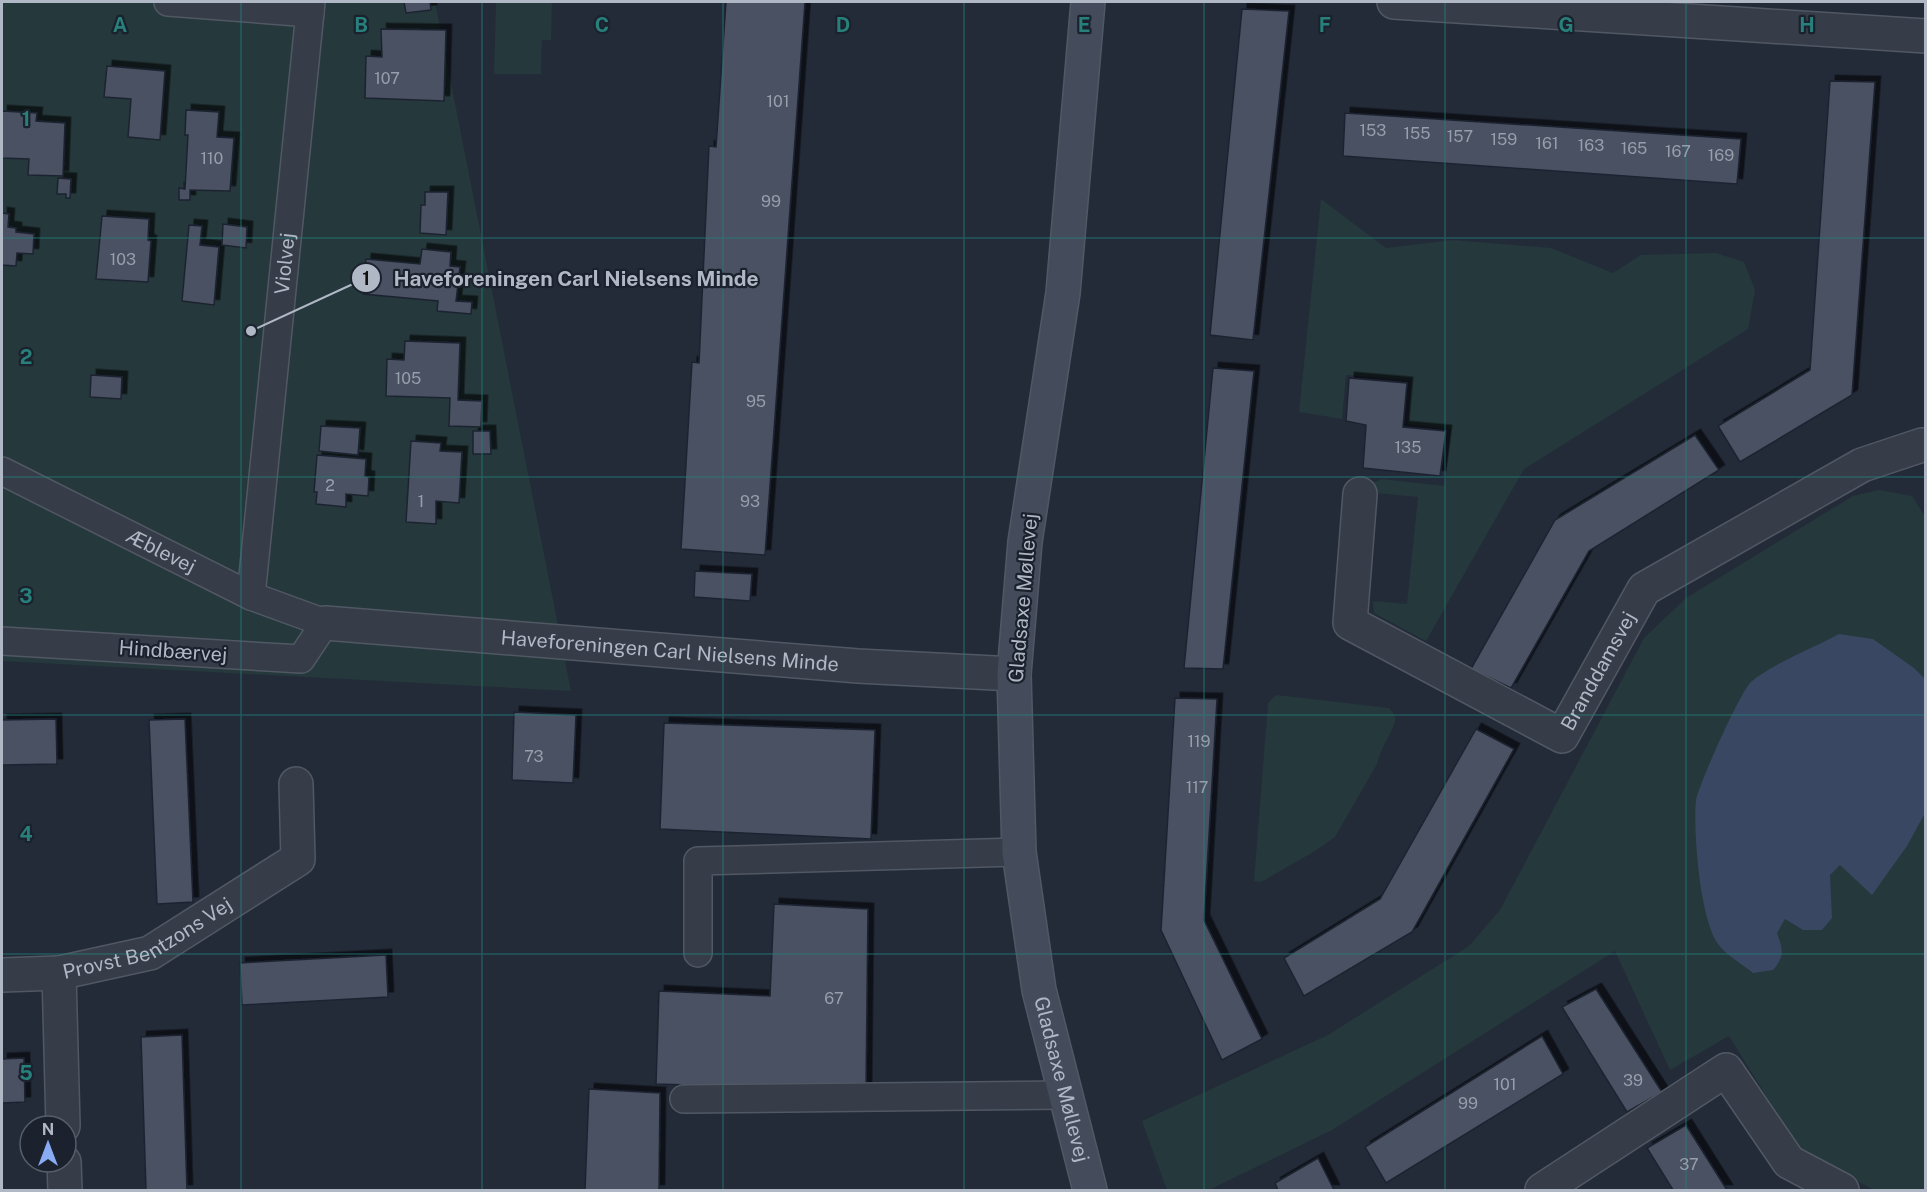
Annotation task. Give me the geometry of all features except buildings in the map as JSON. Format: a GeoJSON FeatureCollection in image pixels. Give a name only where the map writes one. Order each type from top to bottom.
{"type":"FeatureCollection","features":[{"type":"Feature","properties":{"kind":"street","name":"Gladsaxe Møllevej"},"geometry":{"type":"LineString","coordinates":[[1088,2],[1063,293],[1025,542],[1014,675],[1019,852],[1039,990],[1090,1191]]}},
{"type":"Feature","properties":{"kind":"street"},"geometry":{"type":"LineString","coordinates":[[1394,2],[1926,36]]}},
{"type":"Feature","properties":{"kind":"street","name":"Branddamsvej"},"geometry":{"type":"LineString","coordinates":[[1360,494],[1350,623],[1562,736],[1644,589],[1862,465],[1924,442]]}},
{"type":"Feature","properties":{"kind":"street","name":"Haveforeningen Carl Nielsens Minde"},"geometry":{"type":"LineString","coordinates":[[325,623],[858,666],[1014,675]]}},
{"type":"Feature","properties":{"kind":"street","name":"Provst Bentzons Vej"},"geometry":{"type":"LineString","coordinates":[[63,1114],[59,973],[150,953],[298,859],[296,784]]}},
{"type":"Feature","properties":{"kind":"street"},"geometry":{"type":"LineString","coordinates":[[2,975],[59,973]]}},
{"type":"Feature","properties":{"kind":"street"},"geometry":{"type":"LineString","coordinates":[[1542,1191],[1726,1070],[1789,1162],[1842,1191]]}},
{"type":"Feature","properties":{"kind":"street"},"geometry":{"type":"LineString","coordinates":[[64,1174],[65,1191]]}},
{"type":"Feature","properties":{"kind":"lane"},"geometry":{"type":"LineString","coordinates":[[168,2],[310,8]]}},
{"type":"Feature","properties":{"kind":"lane","name":"Violvej"},"geometry":{"type":"LineString","coordinates":[[251,596],[310,8]]}},
{"type":"Feature","properties":{"kind":"lane","name":"Æblevej"},"geometry":{"type":"LineString","coordinates":[[2,471],[251,596],[325,623]]}},
{"type":"Feature","properties":{"kind":"lane","name":"Hindbærvej"},"geometry":{"type":"LineString","coordinates":[[2,641],[301,659],[325,623]]}},
{"type":"Feature","properties":{"kind":"lane"},"geometry":{"type":"LineString","coordinates":[[698,953],[698,861],[1019,852]]}},
{"type":"Feature","properties":{"kind":"lane"},"geometry":{"type":"LineString","coordinates":[[684,1099],[1066,1095]]}},
{"type":"Feature","properties":{"kind":"shaded area"},"geometry":{"type":"Polygon","coordinates":[[[2,2],[435,2],[571,691],[2,661],[2,2]]]}},
{"type":"Feature","properties":{"kind":"shaded area"},"geometry":{"type":"Polygon","coordinates":[[[496,2],[552,2],[551,40],[542,40],[541,74],[494,74],[496,2]]]}},
{"type":"Feature","properties":{"kind":"shaded area"},"geometry":{"type":"Polygon","coordinates":[[[1321,199],[1386,248],[1453,240],[1551,248],[1613,273],[1641,255],[1716,253],[1744,262],[1755,290],[1748,329],[1524,469],[1426,641],[1374,613],[1373,601],[1407,604],[1418,497],[1366,492],[1368,486],[1381,479],[1445,486],[1451,429],[1408,424],[1411,380],[1346,375],[1342,419],[1299,412],[1321,199]]]}},
{"type":"Feature","properties":{"kind":"shaded area"},"geometry":{"type":"Polygon","coordinates":[[[1879,490],[1912,496],[1926,518],[1925,1190],[1874,1190],[1800,1151],[1729,1036],[1670,1070],[1615,951],[1332,1130],[1209,1190],[1167,1190],[1142,1121],[1328,1035],[1469,946],[1500,910],[1644,638],[1686,598],[1853,496],[1879,490]]]}},
{"type":"Feature","properties":{"kind":"shaded area"},"geometry":{"type":"Polygon","coordinates":[[[1276,695],[1389,708],[1395,719],[1377,764],[1335,837],[1261,882],[1254,881],[1268,703],[1276,695]]]}},
{"type":"Feature","properties":{"kind":"water"},"geometry":{"type":"Polygon","coordinates":[[[1839,634],[1873,639],[1914,668],[1925,679],[1925,813],[1907,846],[1872,895],[1840,865],[1830,875],[1832,918],[1822,930],[1803,930],[1785,919],[1777,933],[1782,948],[1780,961],[1773,970],[1753,973],[1721,948],[1712,932],[1699,875],[1695,815],[1698,792],[1738,702],[1751,682],[1781,663],[1839,634]]]}},
{"type":"Feature","properties":{"kind":"place","name":"Haveforeningen Carl Nielsens Minde"},"geometry":{"type":"Point","coordinates":[251,331]}}]}
